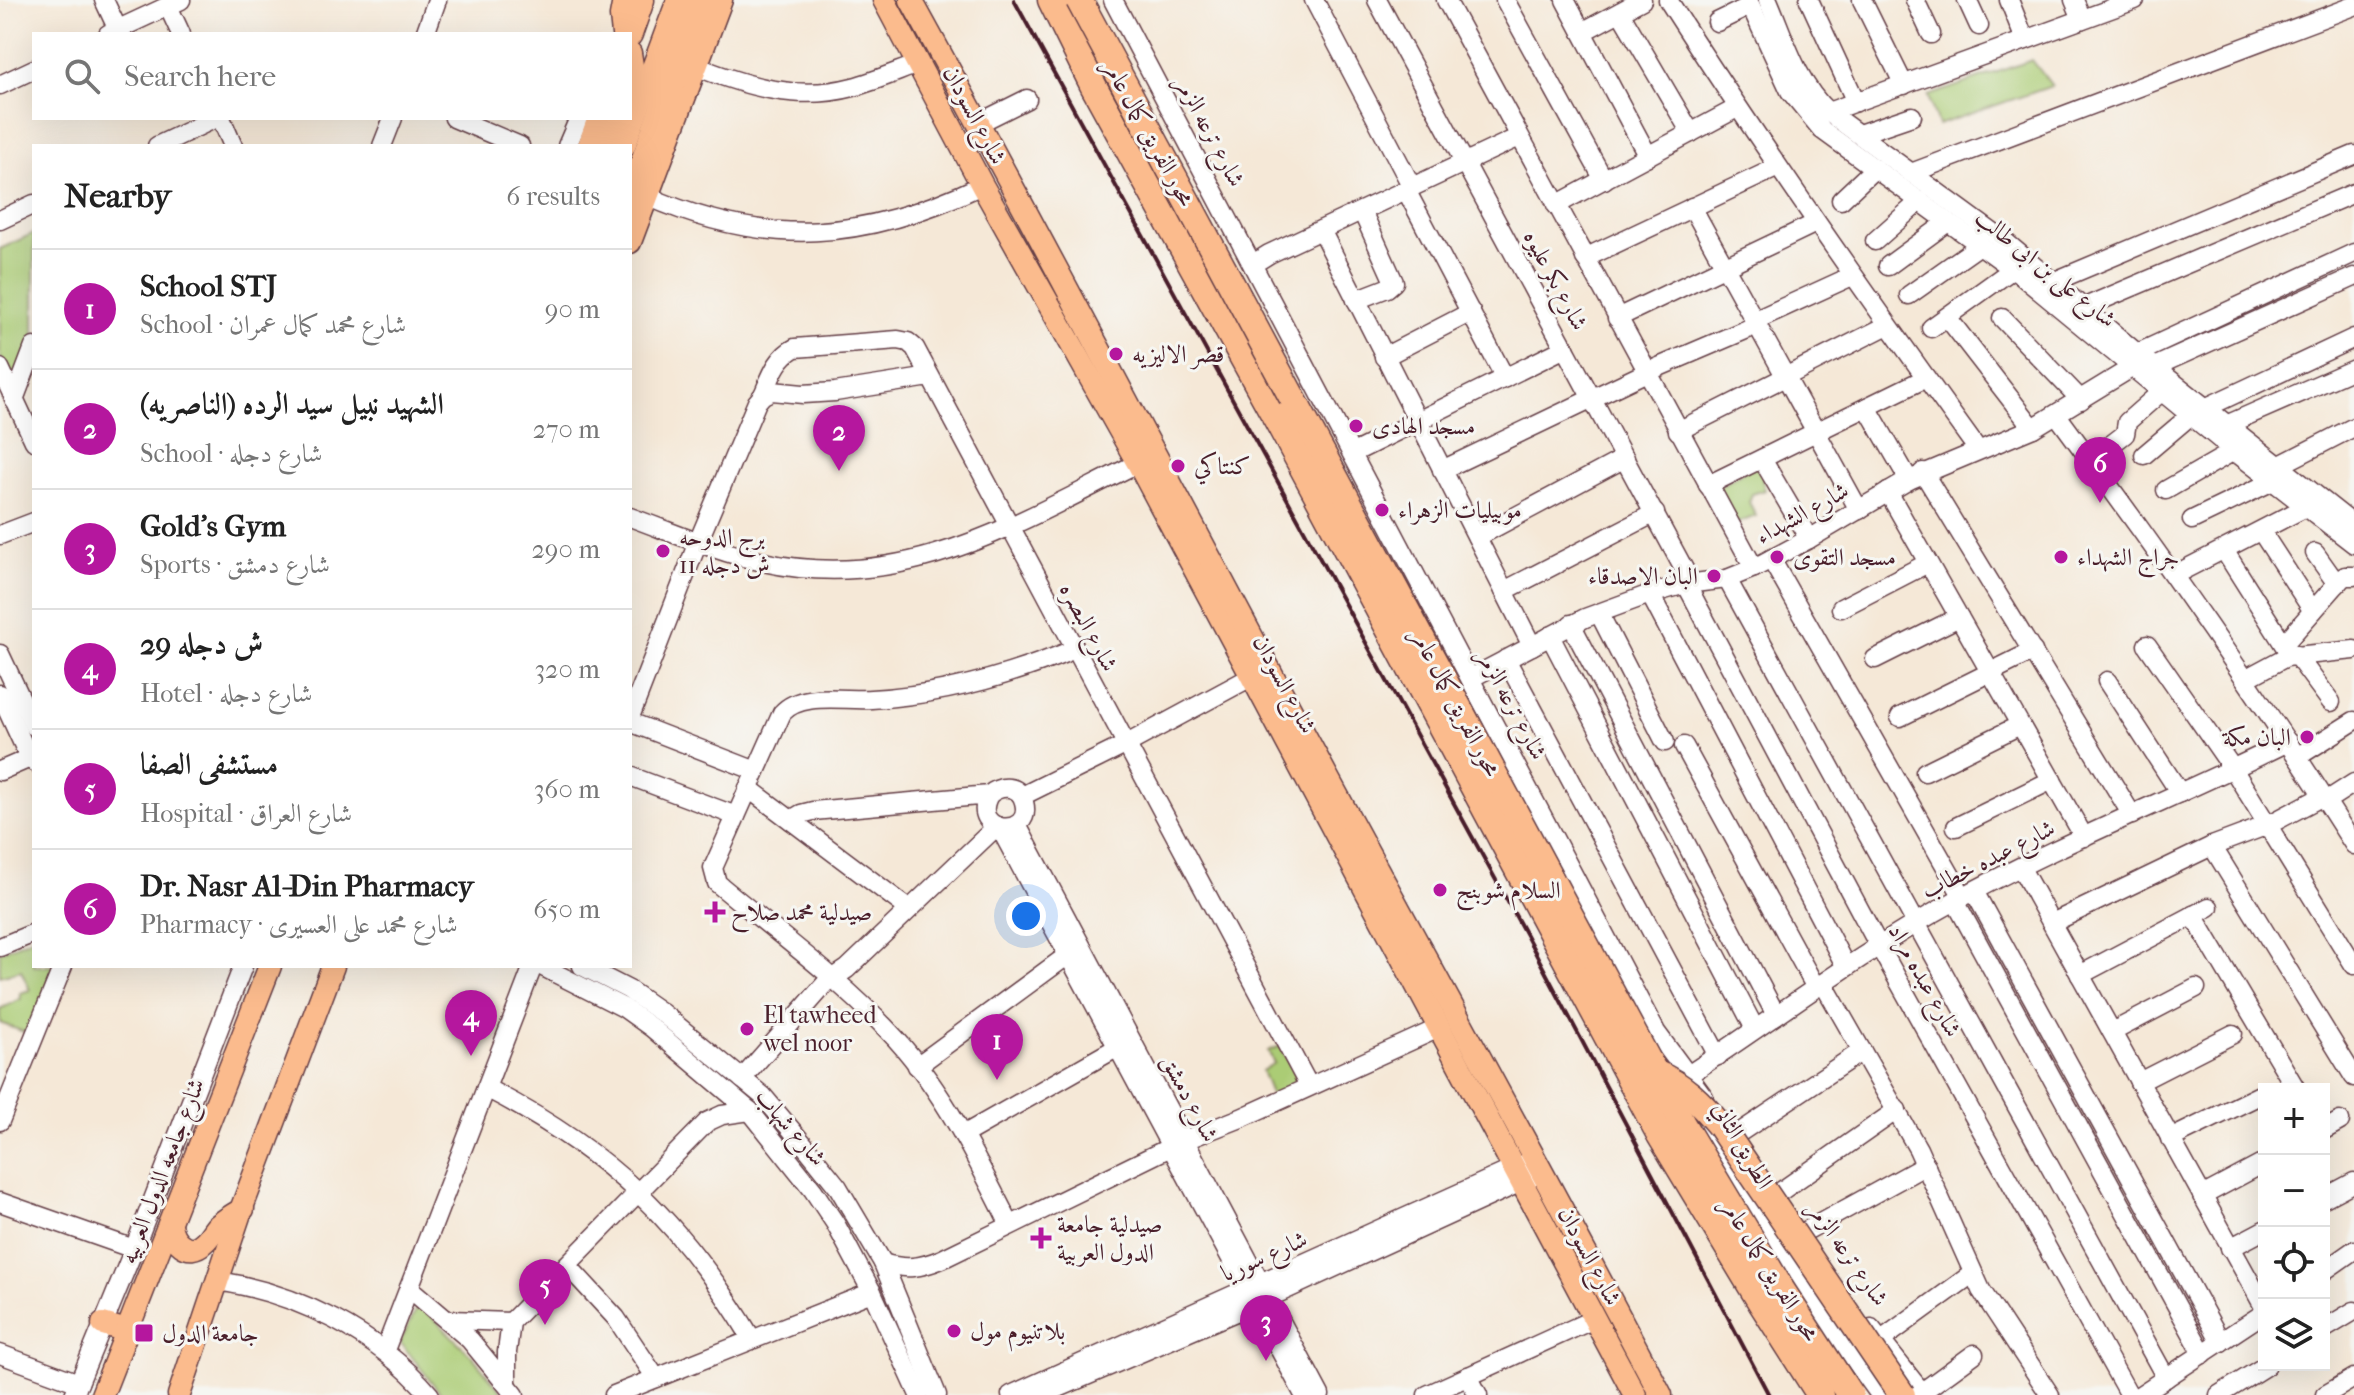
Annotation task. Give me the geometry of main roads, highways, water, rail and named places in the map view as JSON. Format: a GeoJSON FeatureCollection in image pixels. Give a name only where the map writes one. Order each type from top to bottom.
{"type":"FeatureCollection","features":[{"type":"Feature","properties":{"kind":"highway"},"geometry":{"type":"LineString","coordinates":[[639,198],[638,120],[701,0]]}},
{"type":"Feature","properties":{"kind":"highway"},"geometry":{"type":"LineString","coordinates":[[1036,0],[1056,10]]}},
{"type":"Feature","properties":{"kind":"highway","name":"محور الفريق كمال عامر"},"geometry":{"type":"LineString","coordinates":[[1079,0],[1655,1073],[1726,1199],[1850,1395]]}},
{"type":"Feature","properties":{"kind":"highway","name":"محور الفريق كمال عامر"},"geometry":{"type":"LineString","coordinates":[[1056,10],[1094,87],[1283,430],[1632,1085],[1697,1199],[1820,1395]]}},
{"type":"Feature","properties":{"kind":"highway"},"geometry":{"type":"LineString","coordinates":[[592,144],[600,120]]}},
{"type":"Feature","properties":{"kind":"highway"},"geometry":{"type":"LineString","coordinates":[[1655,1073],[1674,1081],[1715,1119],[1916,1394]]}},
{"type":"Feature","properties":{"kind":"main road"},"geometry":{"type":"LineString","coordinates":[[632,154],[638,120],[678,0]]}},
{"type":"Feature","properties":{"kind":"main road"},"geometry":{"type":"LineString","coordinates":[[625,144],[690,0]]}},
{"type":"Feature","properties":{"kind":"main road"},"geometry":{"type":"LineString","coordinates":[[632,232],[639,198],[721,0]]}},
{"type":"Feature","properties":{"kind":"main road","name":"شارع السودان"},"geometry":{"type":"LineString","coordinates":[[884,0],[982,185],[1138,463],[1260,672],[1573,1226],[1661,1395]]}},
{"type":"Feature","properties":{"kind":"main road"},"geometry":{"type":"LineString","coordinates":[[897,0],[1058,296],[1074,320],[1092,334]]}},
{"type":"Feature","properties":{"kind":"main road","name":"شارع السودان"},"geometry":{"type":"LineString","coordinates":[[911,0],[1092,334],[1439,1028],[1635,1395]]}},
{"type":"Feature","properties":{"kind":"main road"},"geometry":{"type":"LineString","coordinates":[[610,144],[638,120]]}},
{"type":"Feature","properties":{"kind":"main road","name":"شارع جامعه الدول العربيه"},"geometry":{"type":"LineString","coordinates":[[102,1395],[269,968]]}},
{"type":"Feature","properties":{"kind":"main road"},"geometry":{"type":"LineString","coordinates":[[179,1395],[241,1210],[332,968]]}},
{"type":"Feature","properties":{"kind":"main road"},"geometry":{"type":"LineString","coordinates":[[170,1224],[176,1242],[185,1247],[195,1247],[241,1210]]}},
{"type":"Feature","properties":{"kind":"main road"},"geometry":{"type":"LineString","coordinates":[[1573,1226],[1585,1273],[1648,1395]]}},
{"type":"Feature","properties":{"kind":"main road"},"geometry":{"type":"LineString","coordinates":[[103,1324],[127,1331]]}},
{"type":"Feature","properties":{"kind":"railway"},"geometry":{"type":"LineString","coordinates":[[1014,0],[1526,935],[1769,1395]]}},
{"type":"Feature","properties":{"kind":"place","name":"قصر الاليزيه"},"geometry":{"type":"Point","coordinates":[1116,354]}},
{"type":"Feature","properties":{"kind":"place","name":"مسجد الهادى"},"geometry":{"type":"Point","coordinates":[1356,426]}},
{"type":"Feature","properties":{"kind":"place","name":"كنتاكي"},"geometry":{"type":"Point","coordinates":[1178,466]}},
{"type":"Feature","properties":{"kind":"place","name":"الشهيد نبيل سيد الرده (الناصريه)"},"geometry":{"type":"Point","coordinates":[839,471]}},
{"type":"Feature","properties":{"kind":"place","name":"Dr. Nasr Al-Din Pharmacy"},"geometry":{"type":"Point","coordinates":[2100,503]}},
{"type":"Feature","properties":{"kind":"place","name":"موبيليات الزهراء"},"geometry":{"type":"Point","coordinates":[1382,510]}},
{"type":"Feature","properties":{"kind":"place","name":"برج الدوحه 11 ش دجله"},"geometry":{"type":"Point","coordinates":[663,551]}},
{"type":"Feature","properties":{"kind":"place","name":"مسجد التقوى"},"geometry":{"type":"Point","coordinates":[1777,557]}},
{"type":"Feature","properties":{"kind":"place","name":"جراج الشهداء"},"geometry":{"type":"Point","coordinates":[2061,557]}},
{"type":"Feature","properties":{"kind":"place","name":"البان الاصدقاء"},"geometry":{"type":"Point","coordinates":[1714,576]}},
{"type":"Feature","properties":{"kind":"place","name":"البان مكة"},"geometry":{"type":"Point","coordinates":[2307,737]}},
{"type":"Feature","properties":{"kind":"place","name":"السلام شوبنج"},"geometry":{"type":"Point","coordinates":[1440,890]}},
{"type":"Feature","properties":{"kind":"place","name":"صيدلية محمد صلاح"},"geometry":{"type":"Point","coordinates":[715,912]}},
{"type":"Feature","properties":{"kind":"place","name":"El tawheed wel noor"},"geometry":{"type":"Point","coordinates":[747,1029]}},
{"type":"Feature","properties":{"kind":"place","name":"29 ش دجله"},"geometry":{"type":"Point","coordinates":[471,1056]}},
{"type":"Feature","properties":{"kind":"place","name":"School STJ"},"geometry":{"type":"Point","coordinates":[997,1080]}},
{"type":"Feature","properties":{"kind":"place","name":"صيدلية جامعة الدول العربية"},"geometry":{"type":"Point","coordinates":[1041,1238]}},
{"type":"Feature","properties":{"kind":"place","name":"مستشفى الصفا"},"geometry":{"type":"Point","coordinates":[545,1325]}},
{"type":"Feature","properties":{"kind":"place","name":"بلاتنيوم مول"},"geometry":{"type":"Point","coordinates":[954,1331]}},
{"type":"Feature","properties":{"kind":"place","name":"جامعة الدول"},"geometry":{"type":"Point","coordinates":[144,1333]}},
{"type":"Feature","properties":{"kind":"place","name":"Gold's Gym"},"geometry":{"type":"Point","coordinates":[1266,1361]}}]}
